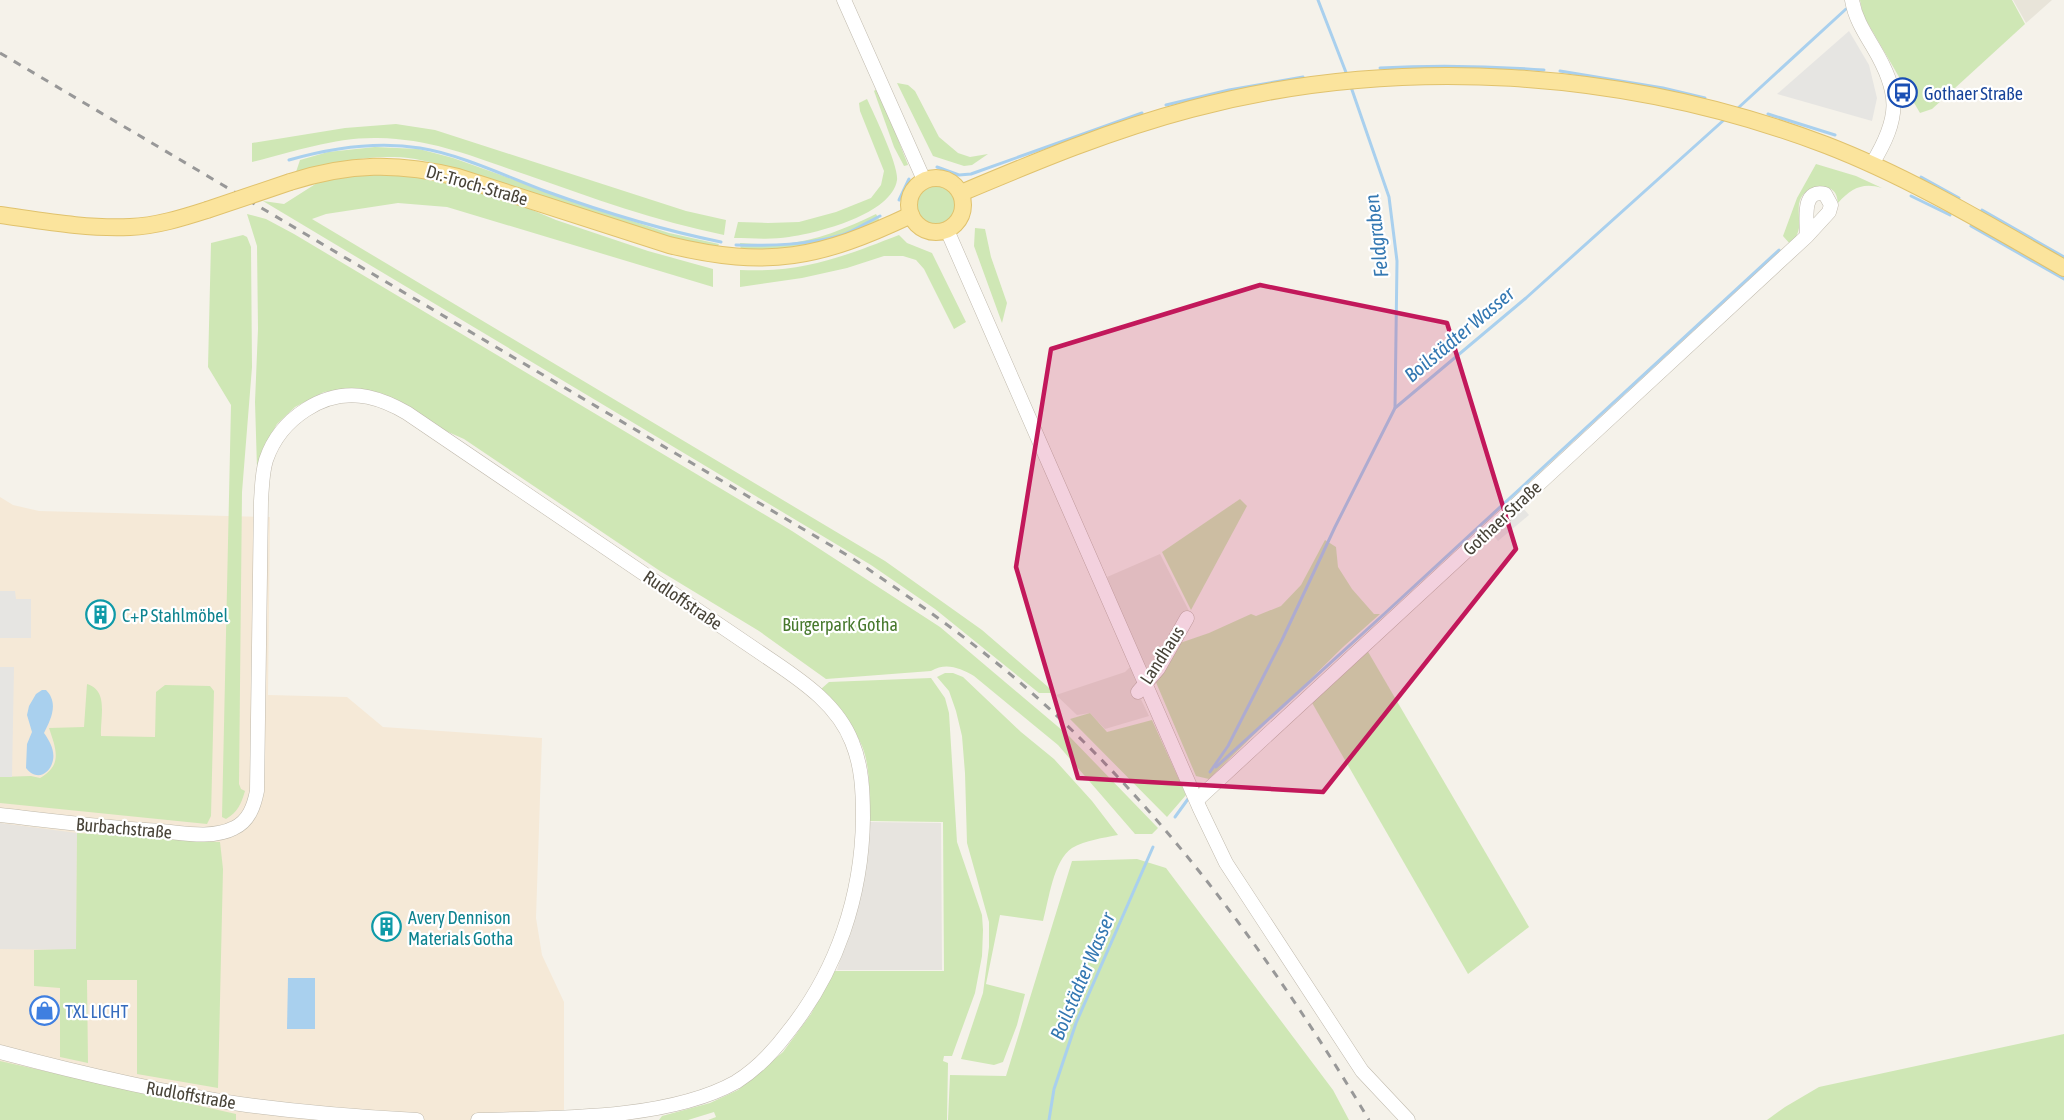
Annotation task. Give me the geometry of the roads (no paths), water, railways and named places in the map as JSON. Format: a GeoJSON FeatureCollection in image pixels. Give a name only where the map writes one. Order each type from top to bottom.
{"type":"FeatureCollection","features":[{"type":"Feature","properties":{"kind":"main road"},"geometry":{"type":"LineString","coordinates":[[961,193],[1045,157],[1157,118],[1258,94],[1335,82],[1364,80],[1432,76],[1522,78],[1648,95],[1740,117],[1825,145],[1872,164],[1964,211],[2064,268]]}},
{"type":"Feature","properties":{"kind":"main road","name":"Dr.-Troch-Straße"},"geometry":{"type":"LineString","coordinates":[[0,215],[80,225],[130,227],[160,223],[333,170],[365,166],[427,169],[669,245],[747,258],[770,258],[816,252],[866,236],[911,215]]}},
{"type":"Feature","properties":{"kind":"main road"},"geometry":{"type":"LineString","coordinates":[[937,177],[946,179],[957,186],[961,193],[964,204],[962,214],[956,224],[947,230],[937,232],[926,230],[917,224],[911,215],[910,195],[924,180],[937,177]]}},
{"type":"Feature","properties":{"kind":"street"},"geometry":{"type":"LineString","coordinates":[[844,0],[924,180]]}},
{"type":"Feature","properties":{"kind":"street"},"geometry":{"type":"LineString","coordinates":[[1852,0],[1861,27],[1886,70],[1894,100],[1890,129],[1872,164]]}},
{"type":"Feature","properties":{"kind":"street"},"geometry":{"type":"LineString","coordinates":[[947,230],[1142,687],[1226,863],[1362,1071],[1408,1120]]}},
{"type":"Feature","properties":{"kind":"street","name":"Gothaer Straße"},"geometry":{"type":"LineString","coordinates":[[1197,800],[1808,236]]}},
{"type":"Feature","properties":{"kind":"street","name":"Rudloffstraße"},"geometry":{"type":"LineString","coordinates":[[245,820],[254,806],[257,790],[261,501],[266,460],[276,439],[287,424],[319,402],[344,396],[368,397],[393,405],[407,414],[794,675],[814,692],[838,718],[847,731],[856,753],[862,783],[861,863],[845,929],[829,969],[803,1014],[775,1050],[752,1071],[736,1081],[706,1096],[687,1102],[608,1114],[478,1120]]}},
{"type":"Feature","properties":{"kind":"street","name":"Landhaus"},"geometry":{"type":"LineString","coordinates":[[1142,687],[1158,669],[1186,618]]}},
{"type":"Feature","properties":{"kind":"street","name":"Burbachstraße"},"geometry":{"type":"LineString","coordinates":[[0,815],[91,826],[192,833],[232,830],[245,820]]}},
{"type":"Feature","properties":{"kind":"street","name":"Rudloffstraße"},"geometry":{"type":"LineString","coordinates":[[0,1052],[145,1087],[241,1104],[386,1119],[417,1120]]}},
{"type":"Feature","properties":{"kind":"water"},"geometry":{"type":"Polygon","coordinates":[[[46,690],[50,695],[53,706],[44,733],[51,745],[53,756],[46,773],[38,775],[26,768],[27,744],[32,732],[27,715],[36,694],[46,690]]]}},
{"type":"Feature","properties":{"kind":"water"},"geometry":{"type":"Polygon","coordinates":[[[288,978],[315,978],[315,1029],[287,1029],[288,978]]]}},
{"type":"Feature","properties":{"kind":"waterway","name":"Feldgraben"},"geometry":{"type":"LineString","coordinates":[[1318,0],[1347,75]]}},
{"type":"Feature","properties":{"kind":"waterway","name":"Boilstädter Wasser"},"geometry":{"type":"LineString","coordinates":[[1737,109],[1846,9]]}},
{"type":"Feature","properties":{"kind":"waterway"},"geometry":{"type":"LineString","coordinates":[[1380,68],[1462,66],[1544,70]]}},
{"type":"Feature","properties":{"kind":"waterway"},"geometry":{"type":"LineString","coordinates":[[1560,71],[1663,88],[1705,98]]}},
{"type":"Feature","properties":{"kind":"waterway"},"geometry":{"type":"LineString","coordinates":[[1166,105],[1229,90],[1303,77]]}},
{"type":"Feature","properties":{"kind":"waterway","name":"Feldgraben"},"geometry":{"type":"LineString","coordinates":[[1351,87],[1389,197],[1397,261],[1395,408]]}},
{"type":"Feature","properties":{"kind":"waterway"},"geometry":{"type":"LineString","coordinates":[[937,167],[959,175],[971,174],[1142,113]]}},
{"type":"Feature","properties":{"kind":"waterway"},"geometry":{"type":"LineString","coordinates":[[1768,114],[1835,135]]}},
{"type":"Feature","properties":{"kind":"waterway","name":"Boilstädter Wasser"},"geometry":{"type":"LineString","coordinates":[[1210,772],[1228,746],[1282,640],[1335,527],[1395,408],[1526,298],[1725,119]]}},
{"type":"Feature","properties":{"kind":"waterway"},"geometry":{"type":"LineString","coordinates":[[289,160],[354,147],[387,145],[420,148],[467,161],[611,213],[721,242]]}},
{"type":"Feature","properties":{"kind":"waterway"},"geometry":{"type":"LineString","coordinates":[[1921,177],[1959,198]]}},
{"type":"Feature","properties":{"kind":"waterway"},"geometry":{"type":"LineString","coordinates":[[899,200],[909,179]]}},
{"type":"Feature","properties":{"kind":"waterway"},"geometry":{"type":"LineString","coordinates":[[1911,196],[1950,215]]}},
{"type":"Feature","properties":{"kind":"waterway"},"geometry":{"type":"LineString","coordinates":[[1982,210],[2064,257]]}},
{"type":"Feature","properties":{"kind":"waterway"},"geometry":{"type":"LineString","coordinates":[[736,245],[816,241],[847,233],[880,216]]}},
{"type":"Feature","properties":{"kind":"waterway"},"geometry":{"type":"LineString","coordinates":[[1971,226],[2064,279]]}},
{"type":"Feature","properties":{"kind":"waterway"},"geometry":{"type":"LineString","coordinates":[[1216,767],[1779,250]]}},
{"type":"Feature","properties":{"kind":"waterway","name":"Boilstädter Wasser"},"geometry":{"type":"LineString","coordinates":[[1175,817],[1188,799]]}},
{"type":"Feature","properties":{"kind":"waterway","name":"Boilstädter Wasser"},"geometry":{"type":"LineString","coordinates":[[1049,1120],[1054,1089],[1076,1023],[1153,847]]}},
{"type":"Feature","properties":{"kind":"railway"},"geometry":{"type":"LineString","coordinates":[[0,53],[852,558],[915,601],[976,647],[1016,679],[1069,727],[1165,830],[1253,942],[1293,1000],[1369,1120]]}},
{"type":"Feature","properties":{"kind":"place","name":"Gothaer Straße"},"geometry":{"type":"Point","coordinates":[1903,93]}},
{"type":"Feature","properties":{"kind":"place","name":"C+P Stahlmöbel"},"geometry":{"type":"Point","coordinates":[101,615]}},
{"type":"Feature","properties":{"kind":"place","name":"Avery Dennison Materials Gotha"},"geometry":{"type":"Point","coordinates":[387,927]}},
{"type":"Feature","properties":{"kind":"place","name":"TXL LICHT"},"geometry":{"type":"Point","coordinates":[44,1011]}},
{"type":"Feature","properties":{"kind":"park label","name":"Bürgerpark Gotha"},"geometry":{"type":"Point","coordinates":[840,624]}}]}
